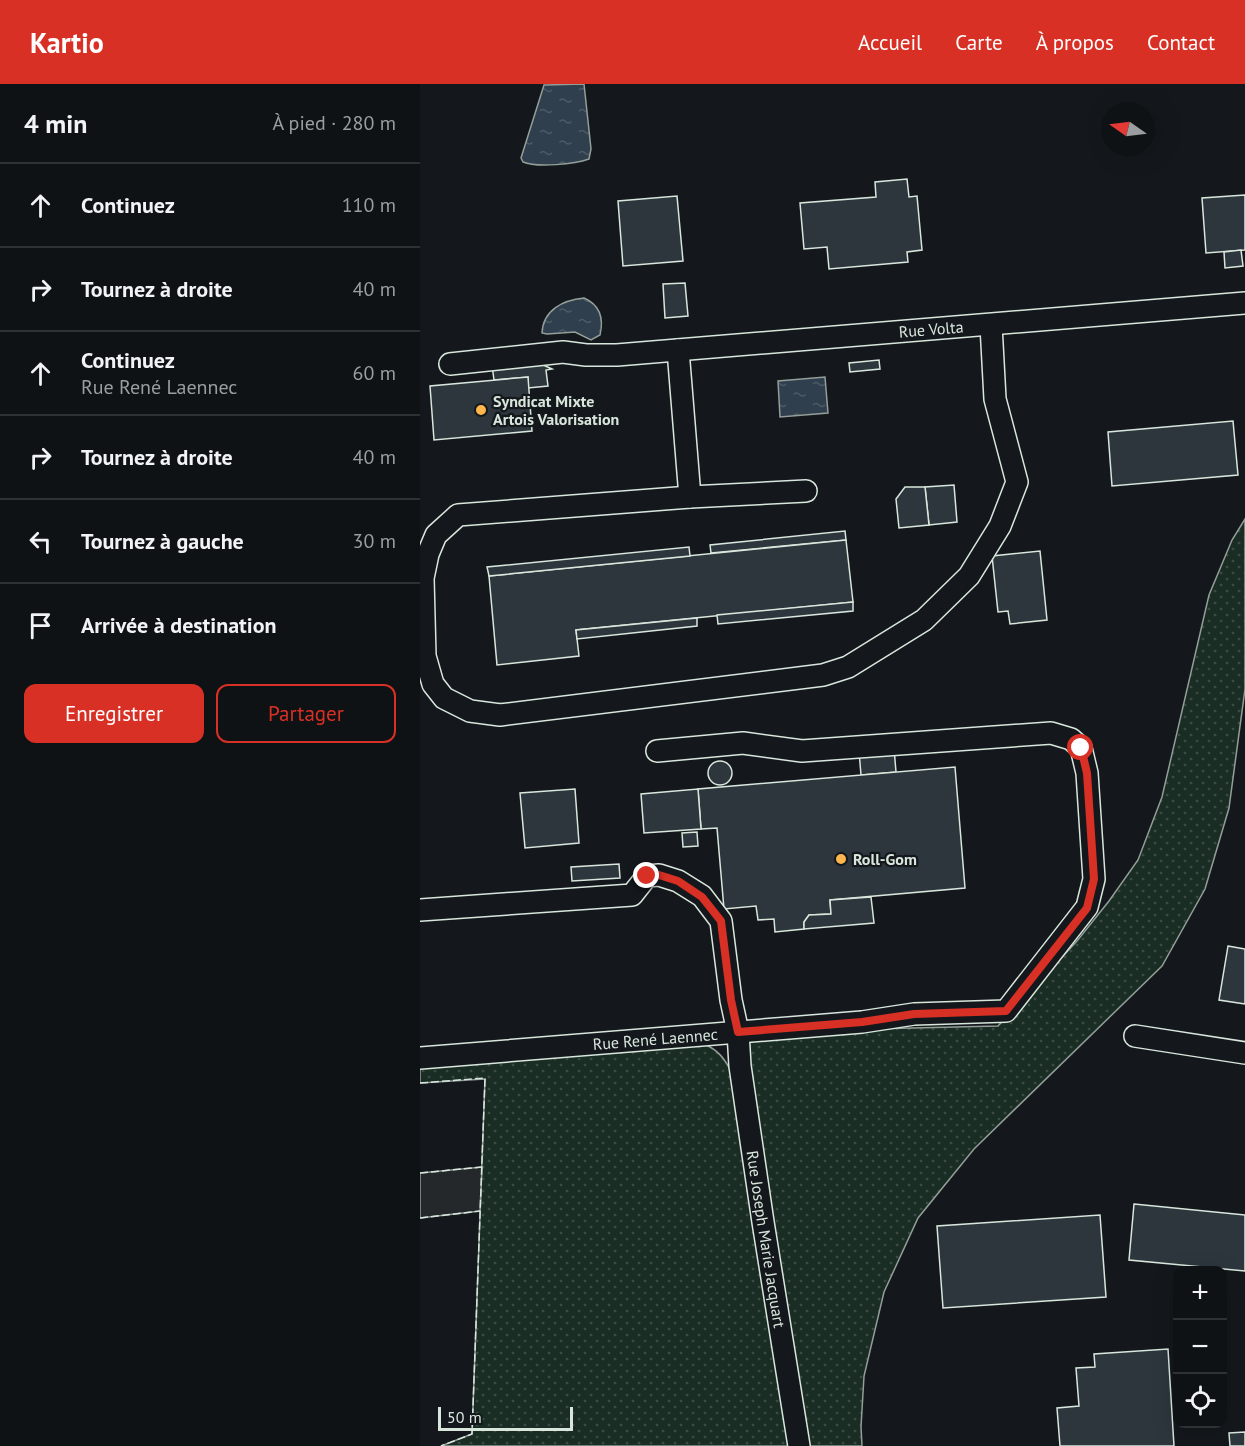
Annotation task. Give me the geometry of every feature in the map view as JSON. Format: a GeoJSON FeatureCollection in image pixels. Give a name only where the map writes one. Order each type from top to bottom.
{"type":"FeatureCollection","features":[{"type":"Feature","properties":{"kind":"street","name":"Rue Volta"},"geometry":{"type":"LineString","coordinates":[[450,364],[563,352],[586,356],[617,355],[1245,303]]}},
{"type":"Feature","properties":{"kind":"street"},"geometry":{"type":"LineString","coordinates":[[806,490],[458,515],[436,535],[428,554],[423,578],[424,656],[434,684],[444,698],[458,707],[500,715],[823,675],[848,667],[924,620],[969,576],[1000,526],[1017,482],[994,399],[991,325]]}},
{"type":"Feature","properties":{"kind":"street"},"geometry":{"type":"LineString","coordinates":[[678,350],[690,497]]}},
{"type":"Feature","properties":{"kind":"street","name":"Rue René Laennec"},"geometry":{"type":"LineString","coordinates":[[420,1058],[862,1022],[914,1014],[1006,1011],[1087,908],[1094,879],[1087,773],[1081,748],[1071,739],[1051,733],[802,751],[743,743],[657,751]]}},
{"type":"Feature","properties":{"kind":"street","name":"Rue Joseph Marie Jacquart"},"geometry":{"type":"LineString","coordinates":[[420,910],[632,895],[647,876],[659,875],[678,881],[702,897],[721,921],[763,1222],[799,1446]]}},
{"type":"Feature","properties":{"kind":"street"},"geometry":{"type":"LineString","coordinates":[[1135,1036],[1245,1053]]}},
{"type":"Feature","properties":{"kind":"green space"},"geometry":{"type":"Polygon","coordinates":[[[1245,519],[1245,689],[1229,808],[1205,889],[1162,966],[974,1149],[918,1218],[884,1292],[864,1376],[862,1446],[799,1446],[738,1032],[998,1026],[1077,941],[1138,860],[1162,797],[1209,595],[1232,540],[1245,519]]]}},
{"type":"Feature","properties":{"kind":"green space"},"geometry":{"type":"Polygon","coordinates":[[[704,1044],[720,1055],[731,1071],[790,1446],[441,1446],[472,1434],[485,1079],[420,1083],[420,1067],[704,1044]]]}},
{"type":"Feature","properties":{"kind":"shaded area"},"geometry":{"type":"Polygon","coordinates":[[[482,1167],[480,1211],[420,1218],[420,1173],[482,1167]]]}},
{"type":"Feature","properties":{"kind":"water"},"geometry":{"type":"Polygon","coordinates":[[[584,84],[591,149],[589,159],[556,165],[523,162],[521,158],[544,85],[584,84]]]}},
{"type":"Feature","properties":{"kind":"water"},"geometry":{"type":"Polygon","coordinates":[[[584,298],[594,304],[600,313],[600,335],[591,340],[575,332],[542,333],[543,325],[550,312],[569,301],[584,298]]]}},
{"type":"Feature","properties":{"kind":"water"},"geometry":{"type":"Polygon","coordinates":[[[825,377],[828,413],[780,417],[778,381],[825,377]]]}},
{"type":"Feature","properties":{"kind":"building"},"geometry":{"type":"Polygon","coordinates":[[[907,179],[909,197],[917,196],[922,250],[907,252],[908,262],[829,269],[827,247],[804,249],[800,203],[876,197],[875,182],[907,179]]]}},
{"type":"Feature","properties":{"kind":"building"},"geometry":{"type":"Polygon","coordinates":[[[1245,195],[1245,250],[1206,253],[1202,198],[1245,195]]]}},
{"type":"Feature","properties":{"kind":"building"},"geometry":{"type":"Polygon","coordinates":[[[677,196],[683,261],[623,266],[618,201],[677,196]]]}},
{"type":"Feature","properties":{"kind":"building"},"geometry":{"type":"Polygon","coordinates":[[[1241,250],[1243,266],[1225,268],[1224,252],[1241,250]]]}},
{"type":"Feature","properties":{"kind":"building"},"geometry":{"type":"Polygon","coordinates":[[[685,283],[688,316],[665,318],[663,284],[685,283]]]}},
{"type":"Feature","properties":{"kind":"building"},"geometry":{"type":"Polygon","coordinates":[[[879,360],[880,369],[850,372],[849,363],[879,360]]]}},
{"type":"Feature","properties":{"kind":"building"},"geometry":{"type":"Polygon","coordinates":[[[541,364],[552,369],[546,370],[548,386],[528,388],[528,377],[494,380],[492,365],[541,364]]]}},
{"type":"Feature","properties":{"kind":"building","name":"Syndicat Mixte Artois Valorisation"},"geometry":{"type":"Polygon","coordinates":[[[528,377],[532,431],[434,440],[430,386],[528,377]]]}},
{"type":"Feature","properties":{"kind":"building"},"geometry":{"type":"Polygon","coordinates":[[[1233,421],[1238,475],[1112,486],[1108,432],[1233,421]]]}},
{"type":"Feature","properties":{"kind":"building"},"geometry":{"type":"Polygon","coordinates":[[[954,485],[957,522],[929,525],[925,487],[954,485]]]}},
{"type":"Feature","properties":{"kind":"building"},"geometry":{"type":"Polygon","coordinates":[[[905,487],[925,487],[929,525],[899,528],[896,499],[905,487]]]}},
{"type":"Feature","properties":{"kind":"building"},"geometry":{"type":"Polygon","coordinates":[[[845,531],[846,540],[711,553],[710,545],[845,531]]]}},
{"type":"Feature","properties":{"kind":"building"},"geometry":{"type":"Polygon","coordinates":[[[846,540],[853,602],[576,630],[579,656],[497,665],[489,576],[846,540]]]}},
{"type":"Feature","properties":{"kind":"building"},"geometry":{"type":"Polygon","coordinates":[[[689,547],[690,556],[489,576],[487,567],[689,547]]]}},
{"type":"Feature","properties":{"kind":"building"},"geometry":{"type":"Polygon","coordinates":[[[1040,551],[1047,620],[1010,624],[1008,611],[998,612],[992,556],[1040,551]]]}},
{"type":"Feature","properties":{"kind":"building"},"geometry":{"type":"Polygon","coordinates":[[[853,602],[853,611],[718,624],[717,615],[853,602]]]}},
{"type":"Feature","properties":{"kind":"building"},"geometry":{"type":"Polygon","coordinates":[[[697,618],[697,626],[577,639],[576,630],[697,618]]]}},
{"type":"Feature","properties":{"kind":"building"},"geometry":{"type":"Polygon","coordinates":[[[894,748],[896,772],[861,775],[859,751],[894,748]]]}},
{"type":"Feature","properties":{"kind":"building"},"geometry":{"type":"Polygon","coordinates":[[[720,761],[725,762],[731,768],[731,778],[725,784],[720,785],[715,784],[709,778],[708,773],[709,768],[715,762],[720,761]]]}},
{"type":"Feature","properties":{"kind":"building","name":"Roll-Gom"},"geometry":{"type":"Polygon","coordinates":[[[955,767],[965,888],[830,900],[831,914],[809,915],[804,922],[804,929],[775,932],[774,919],[758,920],[756,906],[724,909],[717,828],[701,829],[698,789],[955,767]]]}},
{"type":"Feature","properties":{"kind":"building"},"geometry":{"type":"Polygon","coordinates":[[[575,789],[579,843],[525,848],[520,793],[575,789]]]}},
{"type":"Feature","properties":{"kind":"building"},"geometry":{"type":"Polygon","coordinates":[[[698,789],[701,829],[644,833],[641,794],[698,789]]]}},
{"type":"Feature","properties":{"kind":"building"},"geometry":{"type":"Polygon","coordinates":[[[697,832],[698,846],[683,847],[682,833],[697,832]]]}},
{"type":"Feature","properties":{"kind":"building"},"geometry":{"type":"Polygon","coordinates":[[[619,864],[620,878],[572,881],[571,867],[619,864]]]}},
{"type":"Feature","properties":{"kind":"building"},"geometry":{"type":"Polygon","coordinates":[[[871,897],[874,923],[804,929],[804,922],[809,915],[831,914],[830,900],[871,897]]]}},
{"type":"Feature","properties":{"kind":"building"},"geometry":{"type":"Polygon","coordinates":[[[1228,946],[1245,949],[1245,1004],[1219,1000],[1228,946]]]}},
{"type":"Feature","properties":{"kind":"building"},"geometry":{"type":"Polygon","coordinates":[[[1134,1204],[1245,1215],[1245,1271],[1227,1269],[1227,1266],[1192,1266],[1129,1260],[1134,1204]]]}},
{"type":"Feature","properties":{"kind":"building"},"geometry":{"type":"Polygon","coordinates":[[[1100,1215],[1106,1297],[943,1308],[937,1226],[1100,1215]]]}},
{"type":"Feature","properties":{"kind":"building"},"geometry":{"type":"Polygon","coordinates":[[[1168,1349],[1174,1446],[1060,1446],[1057,1408],[1079,1406],[1076,1368],[1095,1367],[1094,1354],[1168,1349]]]}},
{"type":"Feature","properties":{"kind":"building"},"geometry":{"type":"Polygon","coordinates":[[[1245,1432],[1245,1446],[1230,1446],[1229,1433],[1245,1432]]]}},
{"type":"Feature","properties":{"kind":"fence"},"geometry":{"type":"LineString","coordinates":[[420,1083],[485,1078],[472,1434],[441,1446]]}},
{"type":"Feature","properties":{"kind":"fence"},"geometry":{"type":"LineString","coordinates":[[420,1173],[482,1167]]}},
{"type":"Feature","properties":{"kind":"fence"},"geometry":{"type":"LineString","coordinates":[[420,1218],[480,1211]]}},
{"type":"Feature","properties":{"kind":"place","name":"Syndicat Mixte Artois Valorisation"},"geometry":{"type":"Point","coordinates":[481,410]}},
{"type":"Feature","properties":{"kind":"place","name":"Roll-Gom"},"geometry":{"type":"Point","coordinates":[841,859]}},
{"type":"Feature","properties":{"kind":"route"},"geometry":{"type":"LineString","coordinates":[[647,876],[659,875],[678,881],[702,897],[721,921],[731,1000],[738,1032],[862,1022],[914,1014],[1006,1011],[1087,908],[1094,879],[1087,773],[1081,748]]}}]}
